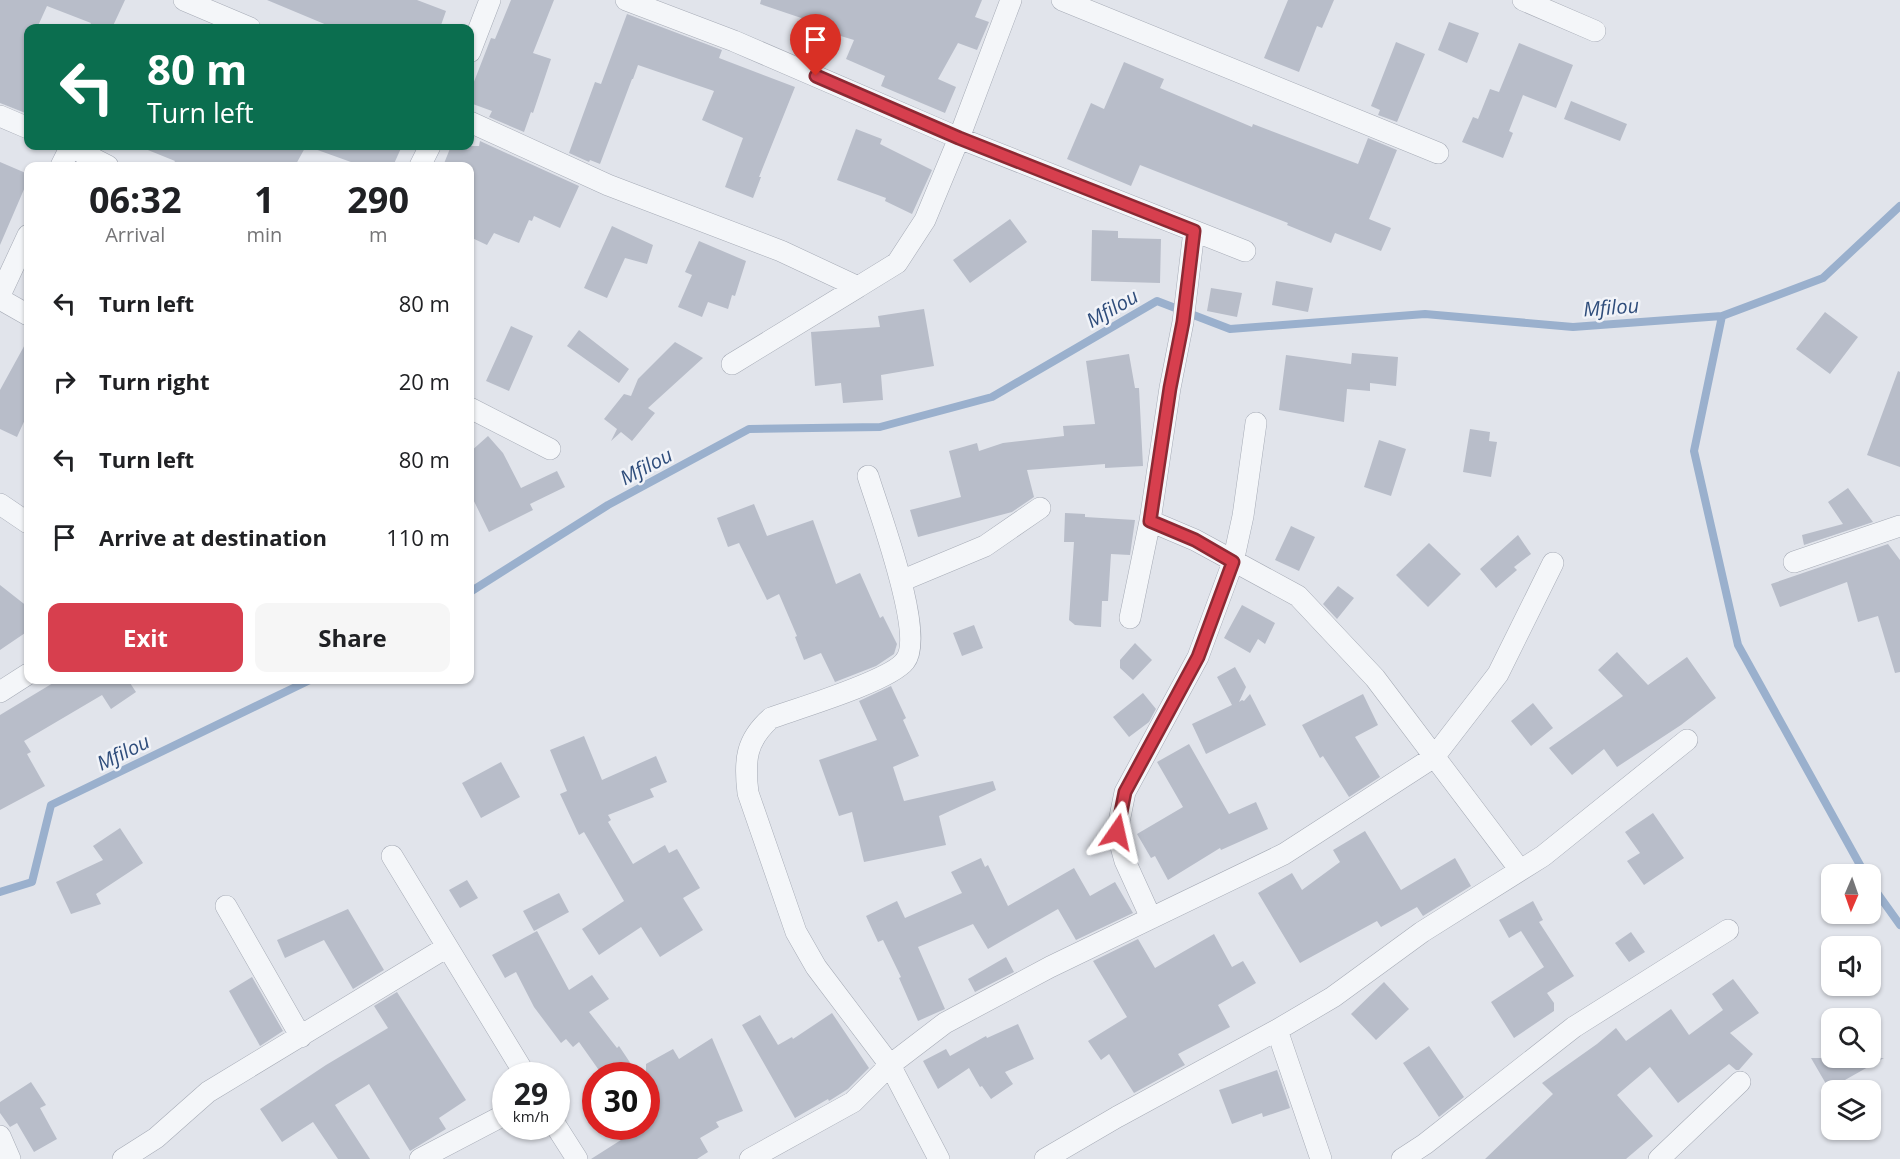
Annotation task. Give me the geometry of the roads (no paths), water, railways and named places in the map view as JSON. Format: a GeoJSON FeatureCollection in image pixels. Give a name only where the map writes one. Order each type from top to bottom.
{"type":"FeatureCollection","features":[{"type":"Feature","properties":{"kind":"street"},"geometry":{"type":"LineString","coordinates":[[184,0],[241,24]]}},
{"type":"Feature","properties":{"kind":"street"},"geometry":{"type":"LineString","coordinates":[[474,42],[490,0]]}},
{"type":"Feature","properties":{"kind":"street"},"geometry":{"type":"LineString","coordinates":[[626,0],[734,41],[959,138],[1245,251]]}},
{"type":"Feature","properties":{"kind":"street"},"geometry":{"type":"LineString","coordinates":[[732,364],[897,263],[925,220],[959,138],[1011,0]]}},
{"type":"Feature","properties":{"kind":"street"},"geometry":{"type":"LineString","coordinates":[[1062,0],[1438,153]]}},
{"type":"Feature","properties":{"kind":"street"},"geometry":{"type":"LineString","coordinates":[[1523,0],[1595,30]]}},
{"type":"Feature","properties":{"kind":"street"},"geometry":{"type":"LineString","coordinates":[[0,116],[24,126]]}},
{"type":"Feature","properties":{"kind":"street"},"geometry":{"type":"LineString","coordinates":[[474,124],[608,185],[781,251],[858,287]]}},
{"type":"Feature","properties":{"kind":"street"},"geometry":{"type":"LineString","coordinates":[[78,150],[100,162]]}},
{"type":"Feature","properties":{"kind":"street"},"geometry":{"type":"LineString","coordinates":[[1130,618],[1150,521],[1170,388],[1183,322],[1194,231]]}},
{"type":"Feature","properties":{"kind":"street"},"geometry":{"type":"LineString","coordinates":[[24,244],[0,297],[24,312]]}},
{"type":"Feature","properties":{"kind":"street"},"geometry":{"type":"LineString","coordinates":[[474,410],[550,449]]}},
{"type":"Feature","properties":{"kind":"street"},"geometry":{"type":"LineString","coordinates":[[1150,918],[1125,861],[1117,832],[1125,792],[1198,657],[1233,562],[1243,516],[1256,423]]}},
{"type":"Feature","properties":{"kind":"street"},"geometry":{"type":"LineString","coordinates":[[868,476],[902,581],[911,632],[911,648],[906,661],[883,677],[771,718],[759,729],[748,750],[745,772],[748,793],[796,932],[816,967],[890,1065],[939,1159]]}},
{"type":"Feature","properties":{"kind":"street"},"geometry":{"type":"LineString","coordinates":[[0,504],[24,520]]}},
{"type":"Feature","properties":{"kind":"street"},"geometry":{"type":"LineString","coordinates":[[902,581],[985,546],[1040,508]]}},
{"type":"Feature","properties":{"kind":"street"},"geometry":{"type":"LineString","coordinates":[[1150,521],[1195,540],[1298,596],[1376,678],[1520,870]]}},
{"type":"Feature","properties":{"kind":"street"},"geometry":{"type":"LineString","coordinates":[[1794,562],[1900,526]]}},
{"type":"Feature","properties":{"kind":"street"},"geometry":{"type":"LineString","coordinates":[[750,1159],[853,1102],[890,1065],[945,1023],[1050,967],[1284,854],[1434,757],[1498,674],[1553,563]]}},
{"type":"Feature","properties":{"kind":"street"},"geometry":{"type":"LineString","coordinates":[[0,692],[24,677]]}},
{"type":"Feature","properties":{"kind":"street"},"geometry":{"type":"LineString","coordinates":[[1045,1159],[1333,997],[1422,932],[1543,856],[1687,740]]}},
{"type":"Feature","properties":{"kind":"street"},"geometry":{"type":"LineString","coordinates":[[392,856],[517,1062]]}},
{"type":"Feature","properties":{"kind":"street"},"geometry":{"type":"LineString","coordinates":[[226,906],[301,1037]]}},
{"type":"Feature","properties":{"kind":"street"},"geometry":{"type":"LineString","coordinates":[[1402,1159],[1425,1144],[1574,1027],[1728,930]]}},
{"type":"Feature","properties":{"kind":"street"},"geometry":{"type":"LineString","coordinates":[[123,1159],[162,1133],[208,1092],[447,946]]}},
{"type":"Feature","properties":{"kind":"street"},"geometry":{"type":"LineString","coordinates":[[1277,1030],[1321,1159]]}},
{"type":"Feature","properties":{"kind":"street"},"geometry":{"type":"LineString","coordinates":[[1659,1159],[1740,1082]]}},
{"type":"Feature","properties":{"kind":"street"},"geometry":{"type":"LineString","coordinates":[[420,1159],[492,1121]]}},
{"type":"Feature","properties":{"kind":"street"},"geometry":{"type":"LineString","coordinates":[[0,1136],[10,1159]]}},
{"type":"Feature","properties":{"kind":"street"},"geometry":{"type":"LineString","coordinates":[[565,1140],[577,1159]]}},
{"type":"Feature","properties":{"kind":"waterway","name":"Mfilou"},"geometry":{"type":"LineString","coordinates":[[474,589],[608,505],[749,429],[880,427],[992,397],[1157,301],[1230,329],[1425,314],[1573,327],[1722,316],[1823,278],[1900,206]]}},
{"type":"Feature","properties":{"kind":"waterway"},"geometry":{"type":"LineString","coordinates":[[1722,316],[1694,451],[1738,645],[1859,864]]}},
{"type":"Feature","properties":{"kind":"waterway","name":"Mfilou"},"geometry":{"type":"LineString","coordinates":[[0,892],[32,882],[51,805],[302,684]]}},
{"type":"Feature","properties":{"kind":"waterway"},"geometry":{"type":"LineString","coordinates":[[1881,898],[1900,925]]}}]}
